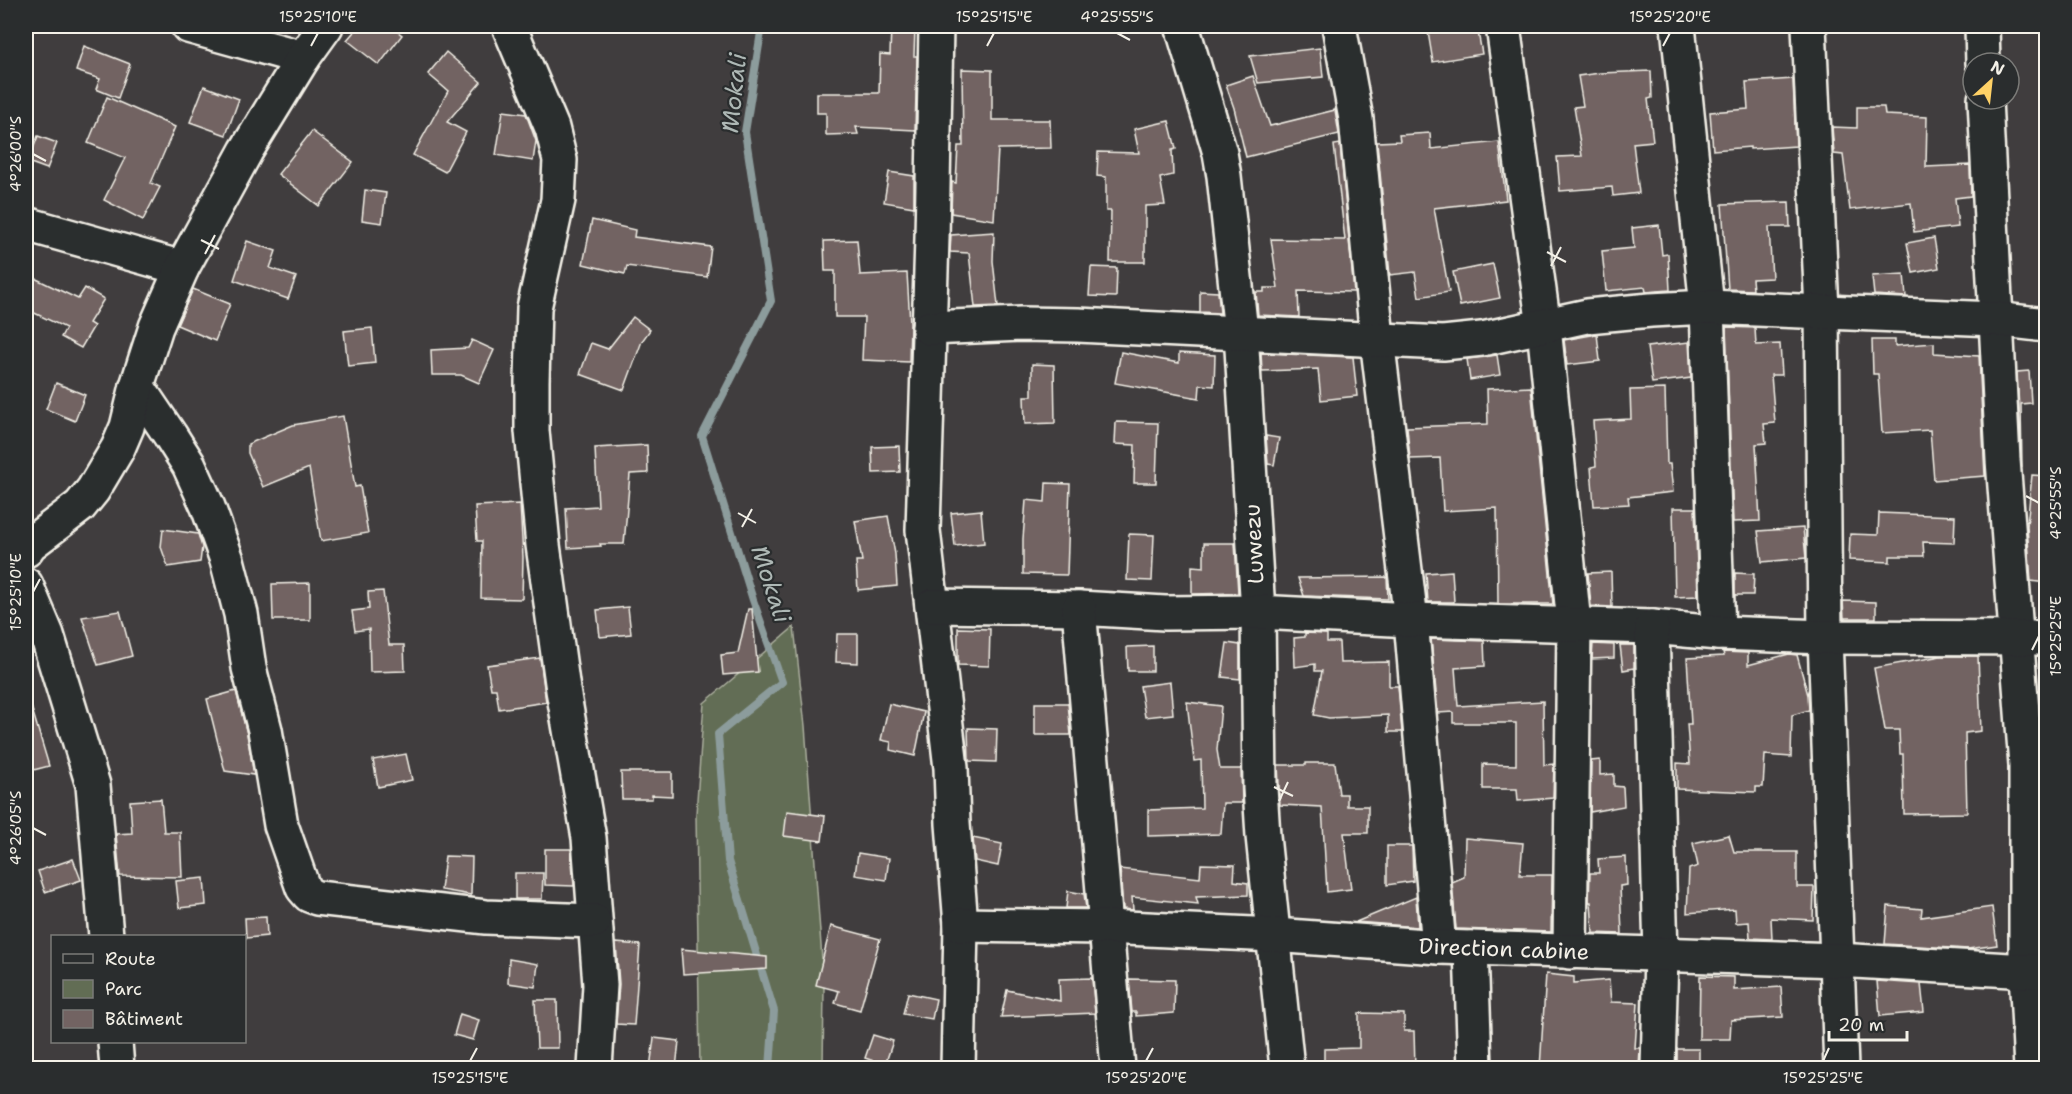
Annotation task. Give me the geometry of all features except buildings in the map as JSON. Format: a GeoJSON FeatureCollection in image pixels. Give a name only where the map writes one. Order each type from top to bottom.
{"type":"FeatureCollection","features":[{"type":"Feature","properties":{"kind":"street"},"geometry":{"type":"LineString","coordinates":[[188,26],[303,58]]}},
{"type":"Feature","properties":{"kind":"street"},"geometry":{"type":"LineString","coordinates":[[26,550],[80,506],[93,490],[118,448],[128,427],[137,386],[156,327],[182,268],[246,151],[303,58],[326,26]]}},
{"type":"Feature","properties":{"kind":"street"},"geometry":{"type":"LineString","coordinates":[[509,26],[552,128],[560,160],[558,200],[534,308],[532,430],[537,497],[563,690],[589,838],[600,985],[595,1068]]}},
{"type":"Feature","properties":{"kind":"street"},"geometry":{"type":"LineString","coordinates":[[936,26],[923,530],[951,768],[961,925],[958,1068]]}},
{"type":"Feature","properties":{"kind":"street","name":"Luwezu"},"geometry":{"type":"LineString","coordinates":[[1182,26],[1220,153],[1241,332],[1258,612],[1260,788],[1266,876],[1287,1068]]}},
{"type":"Feature","properties":{"kind":"street"},"geometry":{"type":"LineString","coordinates":[[1339,26],[1356,119],[1377,339],[1411,620],[1455,948],[1475,1068]]}},
{"type":"Feature","properties":{"kind":"street"},"geometry":{"type":"LineString","coordinates":[[1503,26],[1544,327],[1574,624],[1570,952]]}},
{"type":"Feature","properties":{"kind":"street"},"geometry":{"type":"LineString","coordinates":[[1678,26],[1707,308],[1718,633]]}},
{"type":"Feature","properties":{"kind":"street"},"geometry":{"type":"LineString","coordinates":[[1809,26],[1822,311],[1825,637],[1841,1068]]}},
{"type":"Feature","properties":{"kind":"street"},"geometry":{"type":"LineString","coordinates":[[1982,26],[1983,51]]}},
{"type":"Feature","properties":{"kind":"street"},"geometry":{"type":"LineString","coordinates":[[1986,111],[1995,319],[2031,639],[2026,765],[2036,971],[2031,1068]]}},
{"type":"Feature","properties":{"kind":"street"},"geometry":{"type":"LineString","coordinates":[[26,224],[182,268]]}},
{"type":"Feature","properties":{"kind":"street"},"geometry":{"type":"LineString","coordinates":[[929,328],[1033,324],[1451,342],[1482,339],[1587,316],[1707,308],[1995,319],[2046,325]]}},
{"type":"Feature","properties":{"kind":"street"},"geometry":{"type":"LineString","coordinates":[[137,386],[189,465],[208,507],[226,560],[241,614],[249,668],[265,730],[281,825],[303,888],[309,895],[318,898],[486,917],[594,921]]}},
{"type":"Feature","properties":{"kind":"street"},"geometry":{"type":"LineString","coordinates":[[26,585],[47,635],[93,784],[106,935]]}},
{"type":"Feature","properties":{"kind":"street"},"geometry":{"type":"LineString","coordinates":[[932,606],[1079,608],[1165,613],[1258,612],[1411,620],[1652,627],[1718,633],[1825,637],[2031,639]]}},
{"type":"Feature","properties":{"kind":"street"},"geometry":{"type":"LineString","coordinates":[[1079,608],[1118,1068]]}},
{"type":"Feature","properties":{"kind":"street"},"geometry":{"type":"LineString","coordinates":[[1652,627],[1661,955],[1658,1068]]}},
{"type":"Feature","properties":{"kind":"street","name":"Direction cabine"},"geometry":{"type":"LineString","coordinates":[[961,925],[1106,927],[1274,935],[1455,948],[1838,960],[2036,971]]}},
{"type":"Feature","properties":{"kind":"street"},"geometry":{"type":"LineString","coordinates":[[115,1043],[117,1068]]}},
{"type":"Feature","properties":{"kind":"green space"},"geometry":{"type":"Polygon","coordinates":[[[794,627],[805,726],[824,987],[823,1068],[700,1068],[696,814],[704,703],[794,627]]]}},
{"type":"Feature","properties":{"kind":"waterway","name":"Mokali"},"geometry":{"type":"LineString","coordinates":[[762,26],[745,132],[771,301],[702,436],[753,600],[782,682],[718,734],[728,861],[774,1011],[770,1068]]}}]}
